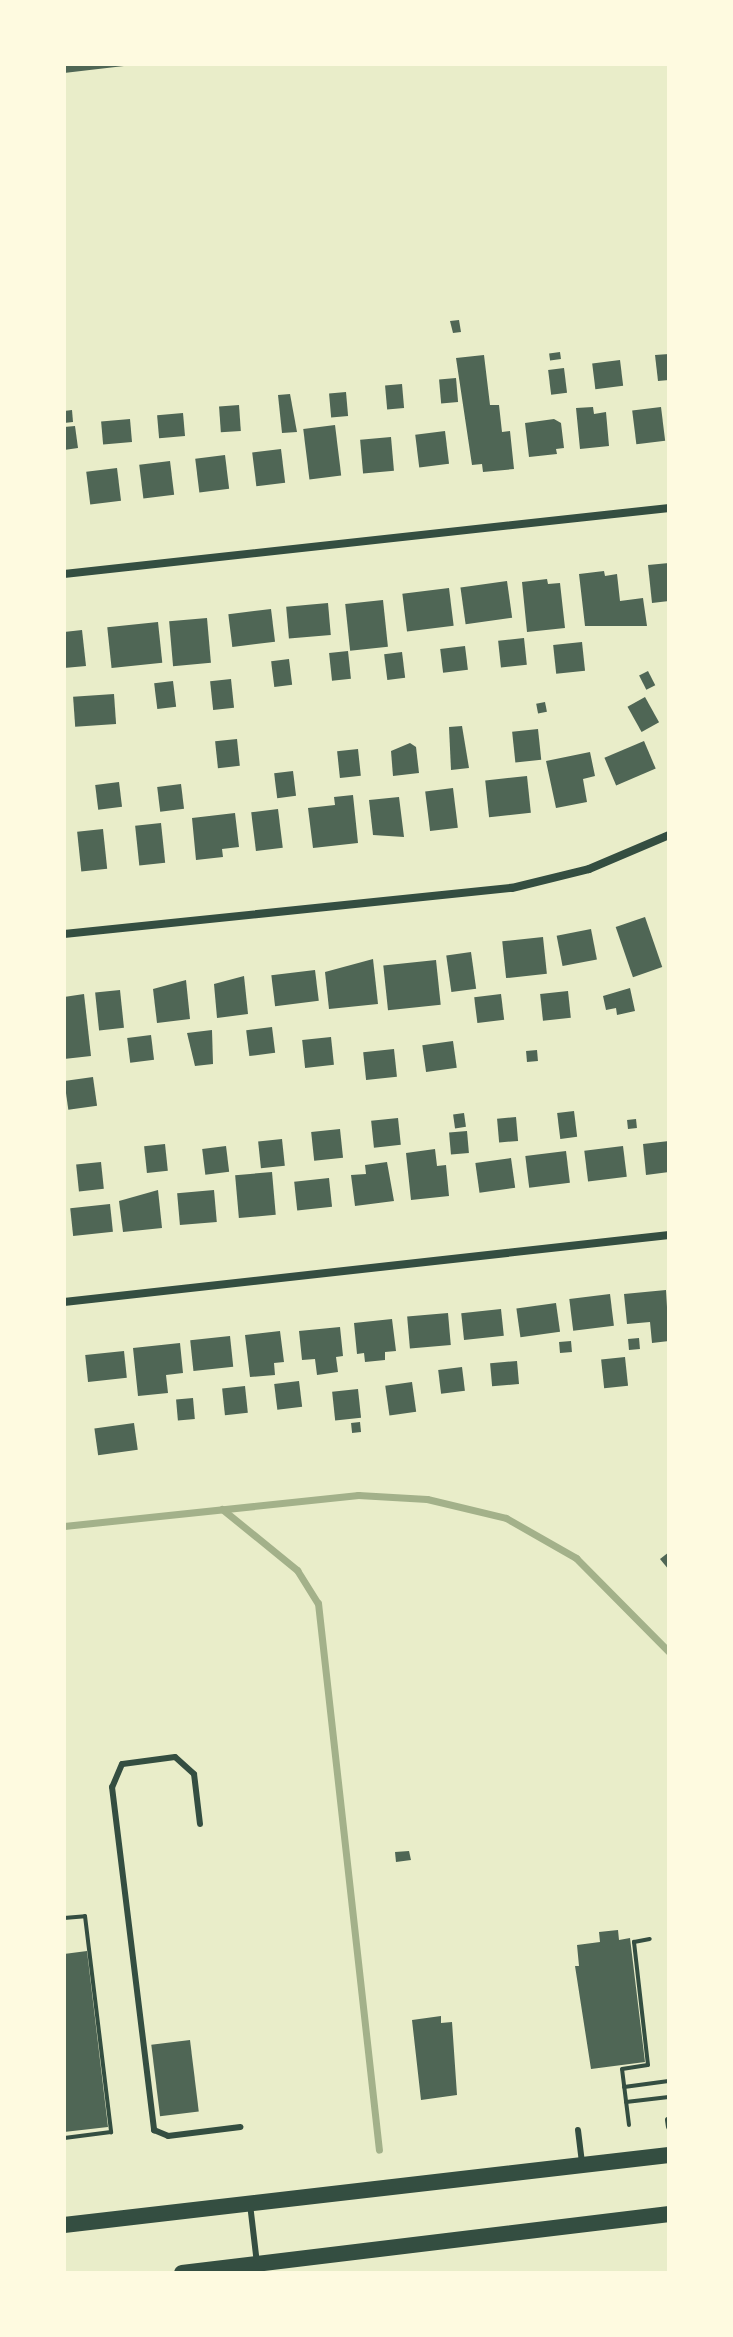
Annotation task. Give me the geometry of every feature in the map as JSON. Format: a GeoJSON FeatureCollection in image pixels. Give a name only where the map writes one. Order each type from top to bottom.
{"type":"FeatureCollection","features":[{"type":"Feature","properties":{"kind":"main road"},"geometry":{"type":"LineString","coordinates":[[64,2225],[669,2155]]}},
{"type":"Feature","properties":{"kind":"main road"},"geometry":{"type":"LineString","coordinates":[[182,2273],[669,2214]]}},
{"type":"Feature","properties":{"kind":"street"},"geometry":{"type":"LineString","coordinates":[[64,574],[669,508]]}},
{"type":"Feature","properties":{"kind":"street"},"geometry":{"type":"LineString","coordinates":[[64,934],[512,888],[589,869],[669,835]]}},
{"type":"Feature","properties":{"kind":"street"},"geometry":{"type":"LineString","coordinates":[[64,1302],[669,1235]]}},
{"type":"Feature","properties":{"kind":"lane"},"geometry":{"type":"LineString","coordinates":[[200,1824],[194,1774],[175,1757],[122,1764],[112,1787],[154,2130],[168,2136],[240,2127]]}},
{"type":"Feature","properties":{"kind":"lane"},"geometry":{"type":"LineString","coordinates":[[668,2120],[669,2127]]}},
{"type":"Feature","properties":{"kind":"lane"},"geometry":{"type":"LineString","coordinates":[[578,2130],[582,2165]]}},
{"type":"Feature","properties":{"kind":"lane"},"geometry":{"type":"LineString","coordinates":[[250,2204],[257,2265]]}},
{"type":"Feature","properties":{"kind":"path"},"geometry":{"type":"LineString","coordinates":[[64,1918],[85,1916],[111,2132],[64,2138]]}},
{"type":"Feature","properties":{"kind":"path"},"geometry":{"type":"LineString","coordinates":[[629,2125],[622,2069],[648,2065],[634,1942],[650,1939]]}},
{"type":"Feature","properties":{"kind":"path"},"geometry":{"type":"LineString","coordinates":[[624,2087],[669,2081]]}},
{"type":"Feature","properties":{"kind":"path"},"geometry":{"type":"LineString","coordinates":[[626,2102],[669,2097]]}},
{"type":"Feature","properties":{"kind":"building"},"geometry":{"type":"Polygon","coordinates":[[[64,64],[124,64],[124,66],[64,73],[64,64]]]}},
{"type":"Feature","properties":{"kind":"building"},"geometry":{"type":"Polygon","coordinates":[[[459,320],[461,332],[453,333],[450,321],[459,320]]]}},
{"type":"Feature","properties":{"kind":"building"},"geometry":{"type":"Polygon","coordinates":[[[560,352],[561,359],[550,360],[549,354],[560,352]]]}},
{"type":"Feature","properties":{"kind":"building"},"geometry":{"type":"Polygon","coordinates":[[[669,354],[669,380],[658,381],[655,355],[669,354]]]}},
{"type":"Feature","properties":{"kind":"building"},"geometry":{"type":"Polygon","coordinates":[[[484,355],[490,405],[499,405],[502,432],[510,431],[514,469],[483,472],[482,464],[472,465],[456,358],[484,355]]]}},
{"type":"Feature","properties":{"kind":"building"},"geometry":{"type":"Polygon","coordinates":[[[620,360],[623,386],[595,389],[592,363],[620,360]]]}},
{"type":"Feature","properties":{"kind":"building"},"geometry":{"type":"Polygon","coordinates":[[[564,368],[567,393],[551,395],[548,370],[564,368]]]}},
{"type":"Feature","properties":{"kind":"building"},"geometry":{"type":"Polygon","coordinates":[[[456,378],[458,402],[441,403],[439,379],[456,378]]]}},
{"type":"Feature","properties":{"kind":"building"},"geometry":{"type":"Polygon","coordinates":[[[402,384],[404,408],[387,409],[385,385],[402,384]]]}},
{"type":"Feature","properties":{"kind":"building"},"geometry":{"type":"Polygon","coordinates":[[[346,392],[348,416],[331,417],[329,393],[346,392]]]}},
{"type":"Feature","properties":{"kind":"building"},"geometry":{"type":"Polygon","coordinates":[[[290,394],[297,432],[282,433],[278,395],[290,394]]]}},
{"type":"Feature","properties":{"kind":"building"},"geometry":{"type":"Polygon","coordinates":[[[239,405],[241,431],[221,432],[219,406],[239,405]]]}},
{"type":"Feature","properties":{"kind":"building"},"geometry":{"type":"Polygon","coordinates":[[[593,407],[594,414],[606,412],[609,446],[580,449],[576,408],[593,407]]]}},
{"type":"Feature","properties":{"kind":"building"},"geometry":{"type":"Polygon","coordinates":[[[661,407],[665,441],[636,444],[632,411],[661,407]]]}},
{"type":"Feature","properties":{"kind":"building"},"geometry":{"type":"Polygon","coordinates":[[[72,410],[73,422],[64,423],[64,411],[72,410]]]}},
{"type":"Feature","properties":{"kind":"building"},"geometry":{"type":"Polygon","coordinates":[[[183,413],[185,436],[159,438],[157,415],[183,413]]]}},
{"type":"Feature","properties":{"kind":"building"},"geometry":{"type":"Polygon","coordinates":[[[130,419],[132,442],[103,444],[101,422],[130,419]]]}},
{"type":"Feature","properties":{"kind":"building"},"geometry":{"type":"Polygon","coordinates":[[[554,419],[561,423],[564,448],[556,449],[557,454],[529,457],[525,423],[554,419]]]}},
{"type":"Feature","properties":{"kind":"building"},"geometry":{"type":"Polygon","coordinates":[[[335,425],[341,476],[309,480],[303,429],[335,425]]]}},
{"type":"Feature","properties":{"kind":"building"},"geometry":{"type":"Polygon","coordinates":[[[75,426],[78,448],[64,450],[64,427],[75,426]]]}},
{"type":"Feature","properties":{"kind":"building"},"geometry":{"type":"Polygon","coordinates":[[[445,431],[449,464],[419,467],[415,435],[445,431]]]}},
{"type":"Feature","properties":{"kind":"building"},"geometry":{"type":"Polygon","coordinates":[[[391,437],[394,471],[363,474],[360,440],[391,437]]]}},
{"type":"Feature","properties":{"kind":"building"},"geometry":{"type":"Polygon","coordinates":[[[281,449],[285,483],[256,486],[252,453],[281,449]]]}},
{"type":"Feature","properties":{"kind":"building"},"geometry":{"type":"Polygon","coordinates":[[[225,455],[229,489],[199,492],[195,459],[225,455]]]}},
{"type":"Feature","properties":{"kind":"building"},"geometry":{"type":"Polygon","coordinates":[[[170,461],[174,495],[143,499],[139,465],[170,461]]]}},
{"type":"Feature","properties":{"kind":"building"},"geometry":{"type":"Polygon","coordinates":[[[117,468],[121,501],[90,505],[86,472],[117,468]]]}},
{"type":"Feature","properties":{"kind":"building"},"geometry":{"type":"Polygon","coordinates":[[[669,563],[669,601],[652,603],[648,565],[669,563]]]}},
{"type":"Feature","properties":{"kind":"building"},"geometry":{"type":"Polygon","coordinates":[[[604,571],[605,576],[617,574],[620,601],[643,598],[647,626],[585,626],[579,574],[604,571]]]}},
{"type":"Feature","properties":{"kind":"building"},"geometry":{"type":"Polygon","coordinates":[[[547,579],[548,584],[560,583],[565,628],[527,632],[522,582],[547,579]]]}},
{"type":"Feature","properties":{"kind":"building"},"geometry":{"type":"Polygon","coordinates":[[[507,581],[512,618],[466,624],[460,588],[507,581]]]}},
{"type":"Feature","properties":{"kind":"building"},"geometry":{"type":"Polygon","coordinates":[[[449,588],[454,626],[407,631],[402,594],[449,588]]]}},
{"type":"Feature","properties":{"kind":"building"},"geometry":{"type":"Polygon","coordinates":[[[383,600],[388,647],[350,651],[345,604],[383,600]]]}},
{"type":"Feature","properties":{"kind":"building"},"geometry":{"type":"Polygon","coordinates":[[[328,603],[331,635],[289,639],[286,607],[328,603]]]}},
{"type":"Feature","properties":{"kind":"building"},"geometry":{"type":"Polygon","coordinates":[[[271,609],[275,642],[232,647],[228,614],[271,609]]]}},
{"type":"Feature","properties":{"kind":"building"},"geometry":{"type":"Polygon","coordinates":[[[207,618],[211,663],[173,666],[169,621],[207,618]]]}},
{"type":"Feature","properties":{"kind":"building"},"geometry":{"type":"Polygon","coordinates":[[[158,622],[162,663],[112,668],[107,627],[158,622]]]}},
{"type":"Feature","properties":{"kind":"building"},"geometry":{"type":"Polygon","coordinates":[[[82,630],[86,666],[64,668],[64,632],[82,630]]]}},
{"type":"Feature","properties":{"kind":"building"},"geometry":{"type":"Polygon","coordinates":[[[524,638],[527,665],[501,668],[498,641],[524,638]]]}},
{"type":"Feature","properties":{"kind":"building"},"geometry":{"type":"Polygon","coordinates":[[[582,642],[585,671],[556,674],[553,645],[582,642]]]}},
{"type":"Feature","properties":{"kind":"building"},"geometry":{"type":"Polygon","coordinates":[[[465,646],[468,670],[443,673],[440,649],[465,646]]]}},
{"type":"Feature","properties":{"kind":"building"},"geometry":{"type":"Polygon","coordinates":[[[348,651],[351,679],[332,681],[329,653],[348,651]]]}},
{"type":"Feature","properties":{"kind":"building"},"geometry":{"type":"Polygon","coordinates":[[[402,652],[405,678],[387,680],[384,654],[402,652]]]}},
{"type":"Feature","properties":{"kind":"building"},"geometry":{"type":"Polygon","coordinates":[[[289,659],[292,685],[274,687],[271,661],[289,659]]]}},
{"type":"Feature","properties":{"kind":"building"},"geometry":{"type":"Polygon","coordinates":[[[648,671],[655,685],[646,690],[639,676],[648,671]]]}},
{"type":"Feature","properties":{"kind":"building"},"geometry":{"type":"Polygon","coordinates":[[[231,679],[234,708],[213,710],[210,681],[231,679]]]}},
{"type":"Feature","properties":{"kind":"building"},"geometry":{"type":"Polygon","coordinates":[[[173,681],[176,707],[157,709],[154,683],[173,681]]]}},
{"type":"Feature","properties":{"kind":"building"},"geometry":{"type":"Polygon","coordinates":[[[114,694],[116,724],[75,727],[73,697],[114,694]]]}},
{"type":"Feature","properties":{"kind":"building"},"geometry":{"type":"Polygon","coordinates":[[[645,697],[659,722],[642,732],[628,707],[645,697]]]}},
{"type":"Feature","properties":{"kind":"building"},"geometry":{"type":"Polygon","coordinates":[[[545,702],[547,712],[538,714],[536,704],[545,702]]]}},
{"type":"Feature","properties":{"kind":"building"},"geometry":{"type":"Polygon","coordinates":[[[462,726],[469,768],[451,770],[449,727],[462,726]]]}},
{"type":"Feature","properties":{"kind":"building"},"geometry":{"type":"Polygon","coordinates":[[[538,729],[541,760],[515,763],[512,732],[538,729]]]}},
{"type":"Feature","properties":{"kind":"building"},"geometry":{"type":"Polygon","coordinates":[[[237,739],[240,766],[218,768],[215,741],[237,739]]]}},
{"type":"Feature","properties":{"kind":"building"},"geometry":{"type":"Polygon","coordinates":[[[644,741],[656,769],[616,785],[604,758],[644,741]]]}},
{"type":"Feature","properties":{"kind":"building"},"geometry":{"type":"Polygon","coordinates":[[[410,743],[416,747],[419,773],[393,776],[391,751],[410,743]]]}},
{"type":"Feature","properties":{"kind":"building"},"geometry":{"type":"Polygon","coordinates":[[[358,749],[361,776],[340,778],[337,751],[358,749]]]}},
{"type":"Feature","properties":{"kind":"building"},"geometry":{"type":"Polygon","coordinates":[[[590,752],[595,776],[583,779],[587,802],[556,808],[546,761],[590,752]]]}},
{"type":"Feature","properties":{"kind":"building"},"geometry":{"type":"Polygon","coordinates":[[[293,771],[296,796],[277,798],[274,773],[293,771]]]}},
{"type":"Feature","properties":{"kind":"building"},"geometry":{"type":"Polygon","coordinates":[[[527,776],[531,813],[489,817],[485,780],[527,776]]]}},
{"type":"Feature","properties":{"kind":"building"},"geometry":{"type":"Polygon","coordinates":[[[119,782],[122,807],[98,810],[95,785],[119,782]]]}},
{"type":"Feature","properties":{"kind":"building"},"geometry":{"type":"Polygon","coordinates":[[[181,784],[184,809],[160,812],[157,787],[181,784]]]}},
{"type":"Feature","properties":{"kind":"building"},"geometry":{"type":"Polygon","coordinates":[[[453,788],[458,828],[430,831],[425,791],[453,788]]]}},
{"type":"Feature","properties":{"kind":"building"},"geometry":{"type":"Polygon","coordinates":[[[353,795],[358,843],[313,848],[308,808],[335,805],[334,797],[353,795]]]}},
{"type":"Feature","properties":{"kind":"building"},"geometry":{"type":"Polygon","coordinates":[[[399,797],[404,837],[373,835],[369,800],[399,797]]]}},
{"type":"Feature","properties":{"kind":"building"},"geometry":{"type":"Polygon","coordinates":[[[278,809],[283,848],[256,851],[251,812],[278,809]]]}},
{"type":"Feature","properties":{"kind":"building"},"geometry":{"type":"Polygon","coordinates":[[[235,813],[239,847],[222,849],[223,857],[196,860],[192,818],[235,813]]]}},
{"type":"Feature","properties":{"kind":"building"},"geometry":{"type":"Polygon","coordinates":[[[161,823],[165,863],[139,865],[135,826],[161,823]]]}},
{"type":"Feature","properties":{"kind":"building"},"geometry":{"type":"Polygon","coordinates":[[[103,829],[107,869],[81,871],[77,832],[103,829]]]}},
{"type":"Feature","properties":{"kind":"building"},"geometry":{"type":"Polygon","coordinates":[[[645,917],[662,967],[633,977],[616,927],[645,917]]]}},
{"type":"Feature","properties":{"kind":"building"},"geometry":{"type":"Polygon","coordinates":[[[591,929],[597,959],[563,966],[557,936],[591,929]]]}},
{"type":"Feature","properties":{"kind":"building"},"geometry":{"type":"Polygon","coordinates":[[[543,937],[547,974],[506,978],[502,941],[543,937]]]}},
{"type":"Feature","properties":{"kind":"building"},"geometry":{"type":"Polygon","coordinates":[[[471,952],[476,989],[451,992],[446,955],[471,952]]]}},
{"type":"Feature","properties":{"kind":"building"},"geometry":{"type":"Polygon","coordinates":[[[373,959],[378,1004],[329,1009],[325,972],[373,959]]]}},
{"type":"Feature","properties":{"kind":"building"},"geometry":{"type":"Polygon","coordinates":[[[436,960],[441,1005],[388,1010],[383,966],[436,960]]]}},
{"type":"Feature","properties":{"kind":"building"},"geometry":{"type":"Polygon","coordinates":[[[315,970],[319,1001],[275,1006],[271,975],[315,970]]]}},
{"type":"Feature","properties":{"kind":"building"},"geometry":{"type":"Polygon","coordinates":[[[244,976],[248,1014],[217,1018],[214,984],[244,976]]]}},
{"type":"Feature","properties":{"kind":"building"},"geometry":{"type":"Polygon","coordinates":[[[186,980],[190,1019],[157,1023],[153,989],[186,980]]]}},
{"type":"Feature","properties":{"kind":"building"},"geometry":{"type":"Polygon","coordinates":[[[630,988],[635,1011],[617,1015],[616,1008],[606,1010],[603,996],[630,988]]]}},
{"type":"Feature","properties":{"kind":"building"},"geometry":{"type":"Polygon","coordinates":[[[120,990],[124,1028],[99,1030],[95,993],[120,990]]]}},
{"type":"Feature","properties":{"kind":"building"},"geometry":{"type":"Polygon","coordinates":[[[568,991],[571,1018],[543,1021],[540,994],[568,991]]]}},
{"type":"Feature","properties":{"kind":"building"},"geometry":{"type":"Polygon","coordinates":[[[84,994],[91,1056],[64,1059],[64,997],[84,994]]]}},
{"type":"Feature","properties":{"kind":"building"},"geometry":{"type":"Polygon","coordinates":[[[501,994],[504,1020],[477,1023],[474,997],[501,994]]]}},
{"type":"Feature","properties":{"kind":"building"},"geometry":{"type":"Polygon","coordinates":[[[272,1027],[275,1053],[249,1056],[246,1030],[272,1027]]]}},
{"type":"Feature","properties":{"kind":"building"},"geometry":{"type":"Polygon","coordinates":[[[212,1030],[213,1064],[195,1066],[187,1033],[212,1030]]]}},
{"type":"Feature","properties":{"kind":"building"},"geometry":{"type":"Polygon","coordinates":[[[151,1035],[154,1060],[130,1063],[127,1038],[151,1035]]]}},
{"type":"Feature","properties":{"kind":"building"},"geometry":{"type":"Polygon","coordinates":[[[331,1037],[334,1065],[305,1068],[302,1040],[331,1037]]]}},
{"type":"Feature","properties":{"kind":"building"},"geometry":{"type":"Polygon","coordinates":[[[453,1041],[457,1068],[426,1072],[422,1045],[453,1041]]]}},
{"type":"Feature","properties":{"kind":"building"},"geometry":{"type":"Polygon","coordinates":[[[394,1049],[397,1077],[366,1080],[363,1052],[394,1049]]]}},
{"type":"Feature","properties":{"kind":"building"},"geometry":{"type":"Polygon","coordinates":[[[537,1050],[538,1061],[527,1062],[526,1051],[537,1050]]]}},
{"type":"Feature","properties":{"kind":"building"},"geometry":{"type":"Polygon","coordinates":[[[93,1077],[97,1106],[68,1110],[64,1081],[93,1077]]]}},
{"type":"Feature","properties":{"kind":"building"},"geometry":{"type":"Polygon","coordinates":[[[574,1111],[577,1137],[560,1139],[557,1113],[574,1111]]]}},
{"type":"Feature","properties":{"kind":"building"},"geometry":{"type":"Polygon","coordinates":[[[464,1113],[466,1127],[455,1128],[453,1115],[464,1113]]]}},
{"type":"Feature","properties":{"kind":"building"},"geometry":{"type":"Polygon","coordinates":[[[516,1117],[518,1141],[499,1143],[497,1119],[516,1117]]]}},
{"type":"Feature","properties":{"kind":"building"},"geometry":{"type":"Polygon","coordinates":[[[398,1118],[401,1145],[374,1148],[371,1121],[398,1118]]]}},
{"type":"Feature","properties":{"kind":"building"},"geometry":{"type":"Polygon","coordinates":[[[636,1119],[637,1128],[628,1129],[627,1120],[636,1119]]]}},
{"type":"Feature","properties":{"kind":"building"},"geometry":{"type":"Polygon","coordinates":[[[340,1129],[343,1158],[314,1161],[311,1132],[340,1129]]]}},
{"type":"Feature","properties":{"kind":"building"},"geometry":{"type":"Polygon","coordinates":[[[467,1131],[469,1153],[451,1154],[449,1133],[467,1131]]]}},
{"type":"Feature","properties":{"kind":"building"},"geometry":{"type":"Polygon","coordinates":[[[282,1139],[285,1166],[261,1168],[258,1142],[282,1139]]]}},
{"type":"Feature","properties":{"kind":"building"},"geometry":{"type":"Polygon","coordinates":[[[669,1141],[669,1172],[646,1175],[643,1144],[669,1141]]]}},
{"type":"Feature","properties":{"kind":"building"},"geometry":{"type":"Polygon","coordinates":[[[165,1144],[168,1171],[147,1173],[144,1146],[165,1144]]]}},
{"type":"Feature","properties":{"kind":"building"},"geometry":{"type":"Polygon","coordinates":[[[226,1146],[229,1172],[205,1175],[202,1149],[226,1146]]]}},
{"type":"Feature","properties":{"kind":"building"},"geometry":{"type":"Polygon","coordinates":[[[623,1146],[627,1177],[588,1182],[584,1151],[623,1146]]]}},
{"type":"Feature","properties":{"kind":"building"},"geometry":{"type":"Polygon","coordinates":[[[435,1149],[437,1166],[446,1165],[449,1196],[411,1200],[406,1153],[435,1149]]]}},
{"type":"Feature","properties":{"kind":"building"},"geometry":{"type":"Polygon","coordinates":[[[566,1151],[570,1183],[529,1188],[525,1156],[566,1151]]]}},
{"type":"Feature","properties":{"kind":"building"},"geometry":{"type":"Polygon","coordinates":[[[511,1158],[515,1188],[480,1193],[475,1163],[511,1158]]]}},
{"type":"Feature","properties":{"kind":"building"},"geometry":{"type":"Polygon","coordinates":[[[101,1162],[104,1189],[79,1191],[76,1165],[101,1162]]]}},
{"type":"Feature","properties":{"kind":"building"},"geometry":{"type":"Polygon","coordinates":[[[387,1162],[394,1201],[355,1206],[351,1175],[366,1174],[365,1165],[387,1162]]]}},
{"type":"Feature","properties":{"kind":"building"},"geometry":{"type":"Polygon","coordinates":[[[272,1172],[276,1215],[239,1218],[235,1175],[272,1172]]]}},
{"type":"Feature","properties":{"kind":"building"},"geometry":{"type":"Polygon","coordinates":[[[329,1178],[332,1207],[297,1210],[294,1182],[329,1178]]]}},
{"type":"Feature","properties":{"kind":"building"},"geometry":{"type":"Polygon","coordinates":[[[158,1190],[162,1228],[123,1232],[119,1201],[158,1190]]]}},
{"type":"Feature","properties":{"kind":"building"},"geometry":{"type":"Polygon","coordinates":[[[214,1190],[217,1222],[180,1225],[177,1193],[214,1190]]]}},
{"type":"Feature","properties":{"kind":"building"},"geometry":{"type":"Polygon","coordinates":[[[110,1204],[113,1232],[73,1236],[70,1208],[110,1204]]]}},
{"type":"Feature","properties":{"kind":"building"},"geometry":{"type":"Polygon","coordinates":[[[666,1290],[669,1341],[652,1343],[650,1322],[627,1324],[624,1294],[666,1290]]]}},
{"type":"Feature","properties":{"kind":"building"},"geometry":{"type":"Polygon","coordinates":[[[610,1294],[614,1326],[573,1331],[569,1299],[610,1294]]]}},
{"type":"Feature","properties":{"kind":"building"},"geometry":{"type":"Polygon","coordinates":[[[556,1303],[560,1332],[520,1337],[516,1309],[556,1303]]]}},
{"type":"Feature","properties":{"kind":"building"},"geometry":{"type":"Polygon","coordinates":[[[501,1309],[504,1336],[464,1340],[461,1313],[501,1309]]]}},
{"type":"Feature","properties":{"kind":"building"},"geometry":{"type":"Polygon","coordinates":[[[448,1313],[451,1345],[410,1348],[407,1317],[448,1313]]]}},
{"type":"Feature","properties":{"kind":"building"},"geometry":{"type":"Polygon","coordinates":[[[392,1319],[396,1351],[385,1352],[385,1360],[365,1362],[364,1353],[357,1354],[354,1323],[392,1319]]]}},
{"type":"Feature","properties":{"kind":"building"},"geometry":{"type":"Polygon","coordinates":[[[340,1327],[343,1356],[336,1357],[338,1372],[317,1375],[315,1359],[302,1360],[299,1331],[340,1327]]]}},
{"type":"Feature","properties":{"kind":"building"},"geometry":{"type":"Polygon","coordinates":[[[280,1331],[284,1362],[274,1363],[275,1375],[250,1377],[245,1335],[280,1331]]]}},
{"type":"Feature","properties":{"kind":"building"},"geometry":{"type":"Polygon","coordinates":[[[230,1336],[233,1367],[193,1371],[190,1340],[230,1336]]]}},
{"type":"Feature","properties":{"kind":"building"},"geometry":{"type":"Polygon","coordinates":[[[639,1338],[640,1349],[629,1350],[628,1339],[639,1338]]]}},
{"type":"Feature","properties":{"kind":"building"},"geometry":{"type":"Polygon","coordinates":[[[571,1341],[572,1352],[560,1353],[559,1342],[571,1341]]]}},
{"type":"Feature","properties":{"kind":"building"},"geometry":{"type":"Polygon","coordinates":[[[180,1343],[183,1373],[166,1375],[168,1393],[138,1396],[133,1348],[180,1343]]]}},
{"type":"Feature","properties":{"kind":"building"},"geometry":{"type":"Polygon","coordinates":[[[124,1351],[127,1378],[88,1382],[85,1355],[124,1351]]]}},
{"type":"Feature","properties":{"kind":"building"},"geometry":{"type":"Polygon","coordinates":[[[625,1357],[628,1386],[604,1388],[601,1360],[625,1357]]]}},
{"type":"Feature","properties":{"kind":"building"},"geometry":{"type":"Polygon","coordinates":[[[517,1361],[519,1384],[492,1386],[490,1363],[517,1361]]]}},
{"type":"Feature","properties":{"kind":"building"},"geometry":{"type":"Polygon","coordinates":[[[462,1367],[465,1391],[441,1394],[438,1370],[462,1367]]]}},
{"type":"Feature","properties":{"kind":"building"},"geometry":{"type":"Polygon","coordinates":[[[299,1381],[302,1407],[277,1410],[274,1384],[299,1381]]]}},
{"type":"Feature","properties":{"kind":"building"},"geometry":{"type":"Polygon","coordinates":[[[412,1382],[416,1412],[389,1415],[385,1386],[412,1382]]]}},
{"type":"Feature","properties":{"kind":"building"},"geometry":{"type":"Polygon","coordinates":[[[245,1386],[248,1413],[225,1415],[222,1388],[245,1386]]]}},
{"type":"Feature","properties":{"kind":"building"},"geometry":{"type":"Polygon","coordinates":[[[358,1389],[361,1418],[335,1421],[332,1392],[358,1389]]]}},
{"type":"Feature","properties":{"kind":"building"},"geometry":{"type":"Polygon","coordinates":[[[193,1398],[195,1419],[178,1420],[176,1399],[193,1398]]]}},
{"type":"Feature","properties":{"kind":"building"},"geometry":{"type":"Polygon","coordinates":[[[360,1422],[361,1432],[352,1433],[351,1423],[360,1422]]]}},
{"type":"Feature","properties":{"kind":"building"},"geometry":{"type":"Polygon","coordinates":[[[134,1423],[138,1450],[98,1455],[94,1429],[134,1423]]]}},
{"type":"Feature","properties":{"kind":"building"},"geometry":{"type":"Polygon","coordinates":[[[669,1552],[669,1570],[660,1559],[669,1552]]]}},
{"type":"Feature","properties":{"kind":"building"},"geometry":{"type":"Polygon","coordinates":[[[409,1851],[411,1860],[396,1862],[395,1852],[409,1851]]]}},
{"type":"Feature","properties":{"kind":"building"},"geometry":{"type":"Polygon","coordinates":[[[618,1930],[619,1940],[630,1938],[645,2062],[591,2069],[575,1966],[579,1966],[577,1945],[600,1942],[599,1932],[618,1930]]]}},
{"type":"Feature","properties":{"kind":"building"},"geometry":{"type":"Polygon","coordinates":[[[87,1951],[108,2127],[64,2132],[64,1954],[87,1951]]]}},
{"type":"Feature","properties":{"kind":"building"},"geometry":{"type":"Polygon","coordinates":[[[441,2016],[441,2023],[452,2022],[457,2095],[421,2100],[412,2020],[441,2016]]]}},
{"type":"Feature","properties":{"kind":"building"},"geometry":{"type":"Polygon","coordinates":[[[190,2040],[199,2111],[160,2116],[151,2045],[190,2040]]]}},
{"type":"Feature","properties":{"kind":"waterway"},"geometry":{"type":"LineString","coordinates":[[64,1526],[358,1495],[427,1499],[506,1518],[576,1558],[669,1652]]}},
{"type":"Feature","properties":{"kind":"waterway"},"geometry":{"type":"LineString","coordinates":[[222,1509],[297,1570],[318,1603],[379,2150]]}}]}
